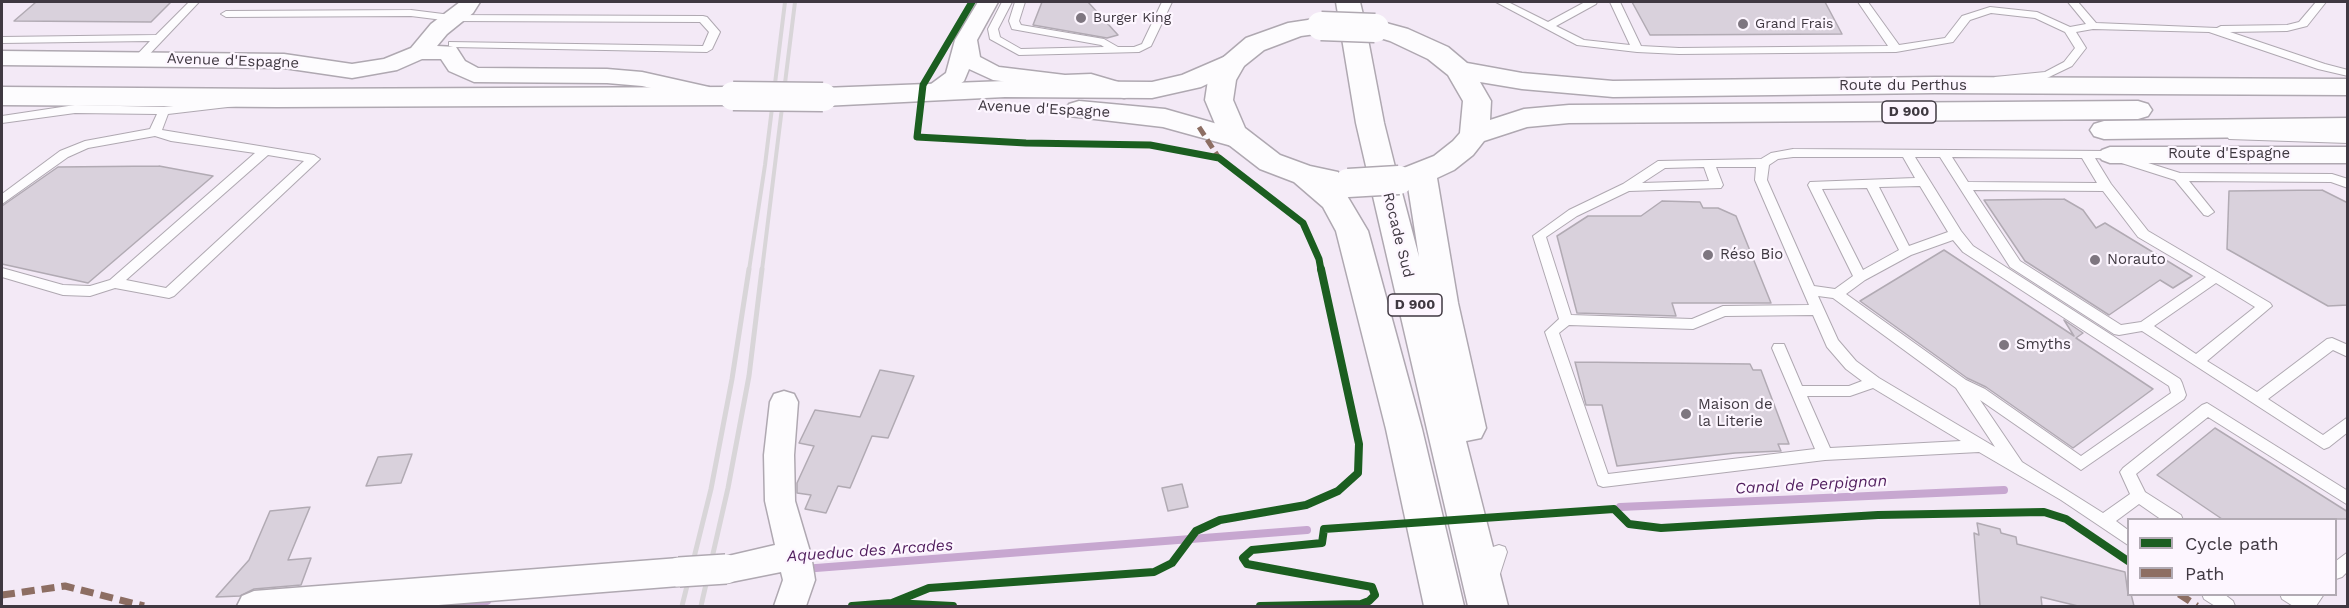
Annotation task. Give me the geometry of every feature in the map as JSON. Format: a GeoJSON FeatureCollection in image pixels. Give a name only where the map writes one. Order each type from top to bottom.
{"type":"FeatureCollection","features":[{"type":"Feature","properties":{"kind":"main road"},"geometry":{"type":"LineString","coordinates":[[1233,61],[1222,80],[1220,100],[1232,131],[1270,162],[1305,176],[1348,183],[1375,183],[1410,176],[1444,163],[1474,135],[1477,101],[1459,70],[1438,52],[1384,21],[1318,19],[1303,2]]}},
{"type":"Feature","properties":{"kind":"main road","name":"Rocade Sud"},"geometry":{"type":"LineString","coordinates":[[1348,2],[1370,123],[1488,603]]}},
{"type":"Feature","properties":{"kind":"main road","name":"Avenue d'Espagne"},"geometry":{"type":"LineString","coordinates":[[2,96],[277,98],[835,96],[1005,89],[1152,90],[1191,81],[1233,61],[1255,44],[1318,19]]}},
{"type":"Feature","properties":{"kind":"main road","name":"Rocade Sud"},"geometry":{"type":"LineString","coordinates":[[1318,19],[1357,124],[1488,603]]}},
{"type":"Feature","properties":{"kind":"main road","name":"Route du Perthus"},"geometry":{"type":"LineString","coordinates":[[1459,70],[1522,81],[1612,88],[1935,85],[2348,87]]}},
{"type":"Feature","properties":{"kind":"main road","name":"Avenue d'Espagne"},"geometry":{"type":"LineString","coordinates":[[2,82],[595,86],[717,95]]}},
{"type":"Feature","properties":{"kind":"main road","name":"Avenue d'Espagne"},"geometry":{"type":"LineString","coordinates":[[835,96],[928,104],[1105,112],[1165,118],[1239,139]]}},
{"type":"Feature","properties":{"kind":"main road","name":"Route du Perthus"},"geometry":{"type":"LineString","coordinates":[[1474,135],[1524,118],[1569,114],[2348,110]]}},
{"type":"Feature","properties":{"kind":"main road"},"geometry":{"type":"LineString","coordinates":[[1712,114],[1910,127],[2135,130],[2348,127]]}},
{"type":"Feature","properties":{"kind":"main road","name":"D 900"},"geometry":{"type":"LineString","coordinates":[[1305,176],[1335,201],[1352,231],[1404,429],[1444,606]]}},
{"type":"Feature","properties":{"kind":"main road","name":"Rocade Sud"},"geometry":{"type":"LineString","coordinates":[[1410,176],[1442,303],[1458,384],[1499,552],[1488,603]]}},
{"type":"Feature","properties":{"kind":"street"},"geometry":{"type":"LineString","coordinates":[[935,92],[956,76],[966,40],[988,2]]}},
{"type":"Feature","properties":{"kind":"street"},"geometry":{"type":"LineString","coordinates":[[450,48],[463,12]]}},
{"type":"Feature","properties":{"kind":"street"},"geometry":{"type":"LineString","coordinates":[[419,53],[463,12]]}},
{"type":"Feature","properties":{"kind":"street"},"geometry":{"type":"LineString","coordinates":[[966,40],[970,60],[993,73],[1035,79],[1090,81],[1124,91]]}},
{"type":"Feature","properties":{"kind":"street","name":"Avenue d'Espagne"},"geometry":{"type":"LineString","coordinates":[[2,56],[284,61],[352,71],[389,65],[419,53],[450,48],[457,66],[474,75],[607,76],[642,80],[717,95]]}},
{"type":"Feature","properties":{"kind":"street","name":"Route d'Espagne"},"geometry":{"type":"LineString","coordinates":[[2110,155],[2348,155]]}},
{"type":"Feature","properties":{"kind":"street"},"geometry":{"type":"LineString","coordinates":[[784,402],[779,455],[780,501],[795,555],[799,580],[790,606]]}},
{"type":"Feature","properties":{"kind":"street"},"geometry":{"type":"LineString","coordinates":[[254,606],[726,569],[795,555]]}},
{"type":"Feature","properties":{"kind":"lane"},"geometry":{"type":"LineString","coordinates":[[139,59],[194,2]]}},
{"type":"Feature","properties":{"kind":"lane"},"geometry":{"type":"LineString","coordinates":[[1007,2],[993,29],[995,39],[1009,49],[1019,52],[1135,50],[1146,46],[1167,2]]}},
{"type":"Feature","properties":{"kind":"lane"},"geometry":{"type":"LineString","coordinates":[[1020,2],[1014,21],[1016,27],[1021,30],[1104,42],[1116,50]]}},
{"type":"Feature","properties":{"kind":"lane"},"geometry":{"type":"LineString","coordinates":[[1507,2],[1581,43],[1637,49],[1690,51],[1896,49],[1949,40],[1966,18],[1990,10],[2037,15],[2069,30],[2081,48],[2068,64],[2047,75],[1935,85]]}},
{"type":"Feature","properties":{"kind":"lane"},"geometry":{"type":"LineString","coordinates":[[1548,26],[1592,2]]}},
{"type":"Feature","properties":{"kind":"lane"},"geometry":{"type":"LineString","coordinates":[[1615,2],[1637,49]]}},
{"type":"Feature","properties":{"kind":"lane"},"geometry":{"type":"LineString","coordinates":[[1863,2],[1896,49]]}},
{"type":"Feature","properties":{"kind":"lane"},"geometry":{"type":"LineString","coordinates":[[2073,2],[2093,26]]}},
{"type":"Feature","properties":{"kind":"lane"},"geometry":{"type":"LineString","coordinates":[[2069,30],[2093,26],[2287,28],[2303,24],[2321,2]]}},
{"type":"Feature","properties":{"kind":"lane"},"geometry":{"type":"LineString","coordinates":[[226,14],[463,12],[703,19],[715,32],[707,49],[450,48]]}},
{"type":"Feature","properties":{"kind":"lane"},"geometry":{"type":"LineString","coordinates":[[2210,29],[2312,64],[2348,73]]}},
{"type":"Feature","properties":{"kind":"lane"},"geometry":{"type":"LineString","coordinates":[[2,40],[160,38]]}},
{"type":"Feature","properties":{"kind":"lane"},"geometry":{"type":"LineString","coordinates":[[2,56],[20,40]]}},
{"type":"Feature","properties":{"kind":"lane","name":"Avenue d'Espagne"},"geometry":{"type":"LineString","coordinates":[[2,119],[75,109],[193,110],[277,98]]}},
{"type":"Feature","properties":{"kind":"lane"},"geometry":{"type":"LineString","coordinates":[[155,132],[164,111]]}},
{"type":"Feature","properties":{"kind":"lane"},"geometry":{"type":"LineString","coordinates":[[2135,130],[2252,137],[2348,139]]}},
{"type":"Feature","properties":{"kind":"lane"},"geometry":{"type":"LineString","coordinates":[[2,200],[64,154],[85,145],[155,132],[171,137],[314,159],[169,293],[116,283]]}},
{"type":"Feature","properties":{"kind":"lane"},"geometry":{"type":"LineString","coordinates":[[2,273],[63,290],[90,291],[116,283],[265,151]]}},
{"type":"Feature","properties":{"kind":"lane"},"geometry":{"type":"LineString","coordinates":[[1566,320],[1539,236],[1573,213],[1628,187],[1662,164],[1763,163],[1775,156],[1792,153],[2086,154],[2110,155],[2179,177],[2332,178],[2348,184]]}},
{"type":"Feature","properties":{"kind":"lane"},"geometry":{"type":"LineString","coordinates":[[1809,290],[1837,294],[1961,384],[1980,393],[2081,464],[2179,395],[2175,383],[1968,249],[1956,234],[1906,153]]}},
{"type":"Feature","properties":{"kind":"lane"},"geometry":{"type":"LineString","coordinates":[[1943,153],[2014,264],[2119,330],[2144,326],[2216,277]]}},
{"type":"Feature","properties":{"kind":"lane"},"geometry":{"type":"LineString","coordinates":[[2086,154],[2106,187],[2143,234],[2265,306],[2197,361]]}},
{"type":"Feature","properties":{"kind":"lane"},"geometry":{"type":"LineString","coordinates":[[1628,187],[1717,185],[1707,163]]}},
{"type":"Feature","properties":{"kind":"lane"},"geometry":{"type":"LineString","coordinates":[[1763,163],[1761,180],[1832,343],[1851,365],[1874,382],[2016,466],[2127,537]]}},
{"type":"Feature","properties":{"kind":"lane"},"geometry":{"type":"LineString","coordinates":[[2179,177],[2208,212]]}},
{"type":"Feature","properties":{"kind":"lane"},"geometry":{"type":"LineString","coordinates":[[1860,277],[1814,185],[1924,182]]}},
{"type":"Feature","properties":{"kind":"lane"},"geometry":{"type":"LineString","coordinates":[[1871,184],[1906,252]]}},
{"type":"Feature","properties":{"kind":"lane"},"geometry":{"type":"LineString","coordinates":[[1965,186],[2106,187]]}},
{"type":"Feature","properties":{"kind":"lane"},"geometry":{"type":"LineString","coordinates":[[1837,294],[1860,277],[1906,252],[1956,234]]}},
{"type":"Feature","properties":{"kind":"lane"},"geometry":{"type":"LineString","coordinates":[[1818,310],[1723,310],[1693,324],[1566,320],[1552,332],[1603,481],[1825,454],[1980,446]]}},
{"type":"Feature","properties":{"kind":"lane"},"geometry":{"type":"LineString","coordinates":[[2144,326],[2324,443],[2348,423]]}},
{"type":"Feature","properties":{"kind":"lane"},"geometry":{"type":"LineString","coordinates":[[2258,399],[2332,343],[2348,352]]}},
{"type":"Feature","properties":{"kind":"lane"},"geometry":{"type":"LineString","coordinates":[[1779,348],[1825,454]]}},
{"type":"Feature","properties":{"kind":"lane"},"geometry":{"type":"LineString","coordinates":[[1797,392],[1850,391],[1874,382]]}},
{"type":"Feature","properties":{"kind":"lane"},"geometry":{"type":"LineString","coordinates":[[1961,384],[2016,466]]}},
{"type":"Feature","properties":{"kind":"lane"},"geometry":{"type":"LineString","coordinates":[[2173,518],[2139,496],[2127,472],[2207,409],[2348,499]]}},
{"type":"Feature","properties":{"kind":"lane"},"geometry":{"type":"LineString","coordinates":[[2104,521],[2139,496]]}},
{"type":"Feature","properties":{"kind":"lane"},"geometry":{"type":"LineString","coordinates":[[2337,571],[2348,559]]}},
{"type":"Feature","properties":{"kind":"lane"},"geometry":{"type":"LineString","coordinates":[[2213,596],[2227,606]]}},
{"type":"Feature","properties":{"kind":"lane"},"geometry":{"type":"LineString","coordinates":[[2291,596],[2306,606],[2314,596]]}},
{"type":"Feature","properties":{"kind":"building"},"geometry":{"type":"Polygon","coordinates":[[[36,2],[171,2],[151,22],[14,21],[36,2]]]}},
{"type":"Feature","properties":{"kind":"building","name":"Burger King"},"geometry":{"type":"Polygon","coordinates":[[[1042,2],[1088,2],[1118,35],[1107,38],[1033,25],[1042,2]]]}},
{"type":"Feature","properties":{"kind":"building","name":"Grand Frais"},"geometry":{"type":"Polygon","coordinates":[[[1632,2],[1825,2],[1842,34],[1650,35],[1632,2]]]}},
{"type":"Feature","properties":{"kind":"building"},"geometry":{"type":"Polygon","coordinates":[[[159,166],[213,176],[88,283],[2,264],[2,206],[58,167],[159,166]]]}},
{"type":"Feature","properties":{"kind":"building"},"geometry":{"type":"Polygon","coordinates":[[[2322,190],[2348,203],[2348,305],[2328,306],[2227,249],[2229,191],[2322,190]]]}},
{"type":"Feature","properties":{"kind":"building","name":"Norauto"},"geometry":{"type":"Polygon","coordinates":[[[2064,199],[2083,210],[2096,228],[2105,223],[2192,276],[2173,288],[2160,280],[2109,315],[2025,261],[1984,200],[2064,199]]]}},
{"type":"Feature","properties":{"kind":"building"},"geometry":{"type":"Polygon","coordinates":[[[1662,201],[1700,202],[1703,208],[1718,208],[1736,216],[1771,303],[1672,303],[1676,316],[1577,313],[1557,236],[1588,216],[1641,216],[1662,201]]]}},
{"type":"Feature","properties":{"kind":"building","name":"Smyths"},"geometry":{"type":"Polygon","coordinates":[[[1944,250],[2074,336],[2064,320],[2083,333],[2076,338],[2153,389],[2073,448],[1986,387],[1967,378],[1860,301],[1944,250]]]}},
{"type":"Feature","properties":{"kind":"building","name":"Maison de la Literie"},"geometry":{"type":"Polygon","coordinates":[[[1575,362],[1750,364],[1753,370],[1761,370],[1789,444],[1778,444],[1781,451],[1735,453],[1617,466],[1602,405],[1586,405],[1575,362]]]}},
{"type":"Feature","properties":{"kind":"building"},"geometry":{"type":"Polygon","coordinates":[[[880,370],[914,376],[888,438],[872,436],[850,488],[838,486],[826,513],[805,509],[811,495],[797,493],[797,483],[814,446],[799,443],[815,410],[860,417],[880,370]]]}},
{"type":"Feature","properties":{"kind":"building"},"geometry":{"type":"Polygon","coordinates":[[[2215,428],[2348,512],[2348,519],[2221,518],[2157,475],[2215,428]]]}},
{"type":"Feature","properties":{"kind":"building"},"geometry":{"type":"Polygon","coordinates":[[[412,454],[401,483],[366,486],[378,457],[412,454]]]}},
{"type":"Feature","properties":{"kind":"building"},"geometry":{"type":"Polygon","coordinates":[[[1182,484],[1188,507],[1168,511],[1162,488],[1182,484]]]}},
{"type":"Feature","properties":{"kind":"building"},"geometry":{"type":"Polygon","coordinates":[[[310,507],[288,560],[311,558],[301,585],[254,589],[240,596],[216,597],[249,560],[270,511],[310,507]]]}},
{"type":"Feature","properties":{"kind":"building"},"geometry":{"type":"Polygon","coordinates":[[[1977,523],[2000,529],[2001,533],[2016,537],[2017,544],[2125,572],[2127,596],[2132,596],[2134,606],[2078,606],[2041,597],[2042,606],[1980,606],[1974,533],[1979,535],[1977,523]]]}},
{"type":"Feature","properties":{"kind":"waterway","name":"Canal de Perpignan"},"geometry":{"type":"LineString","coordinates":[[1620,507],[2004,490]]}},
{"type":"Feature","properties":{"kind":"waterway","name":"Aqueduc des Arcades"},"geometry":{"type":"LineString","coordinates":[[803,569],[1307,530]]}},
{"type":"Feature","properties":{"kind":"waterway","name":"Aqueduc des Arcades"},"geometry":{"type":"LineString","coordinates":[[436,606],[487,601]]}},
{"type":"Feature","properties":{"kind":"railway"},"geometry":{"type":"LineString","coordinates":[[749,270],[765,165],[785,2]]}},
{"type":"Feature","properties":{"kind":"railway"},"geometry":{"type":"LineString","coordinates":[[762,270],[795,2]]}},
{"type":"Feature","properties":{"kind":"railway"},"geometry":{"type":"LineString","coordinates":[[682,606],[711,489],[732,379],[749,269]]}},
{"type":"Feature","properties":{"kind":"railway"},"geometry":{"type":"LineString","coordinates":[[701,606],[728,488],[749,376],[762,269]]}},
{"type":"Feature","properties":{"kind":"marked path"},"geometry":{"type":"LineString","coordinates":[[1199,127],[1219,158]]}},
{"type":"Feature","properties":{"kind":"marked path"},"geometry":{"type":"LineString","coordinates":[[2,595],[65,586],[144,606]]}},
{"type":"Feature","properties":{"kind":"marked path"},"geometry":{"type":"LineString","coordinates":[[2182,596],[2197,606]]}},
{"type":"Feature","properties":{"kind":"cycle path"},"geometry":{"type":"LineString","coordinates":[[892,603],[929,588],[1154,572],[1172,563],[1196,531],[1220,520],[1306,505],[1338,491],[1358,473],[1359,444],[1319,259],[1303,223],[1243,175],[1219,158],[1150,145],[1026,143],[917,137],[923,85],[972,2]]}},
{"type":"Feature","properties":{"kind":"cycle path"},"geometry":{"type":"LineString","coordinates":[[1260,606],[1361,604],[1369,601],[1375,595],[1372,587],[1247,564],[1243,558],[1252,550],[1322,543],[1324,529],[1614,509],[1629,524],[1661,528],[1878,515],[2044,512],[2066,519],[2127,560]]}},
{"type":"Feature","properties":{"kind":"cycle path"},"geometry":{"type":"LineString","coordinates":[[852,606],[892,603],[953,606]]}},
{"type":"Feature","properties":{"kind":"place","name":"Burger King"},"geometry":{"type":"Point","coordinates":[1081,18]}},
{"type":"Feature","properties":{"kind":"place","name":"Grand Frais"},"geometry":{"type":"Point","coordinates":[1743,24]}},
{"type":"Feature","properties":{"kind":"place","name":"Réso Bio"},"geometry":{"type":"Point","coordinates":[1708,255]}},
{"type":"Feature","properties":{"kind":"place","name":"Norauto"},"geometry":{"type":"Point","coordinates":[2095,260]}},
{"type":"Feature","properties":{"kind":"place","name":"Smyths"},"geometry":{"type":"Point","coordinates":[2004,345]}},
{"type":"Feature","properties":{"kind":"place","name":"Maison de la Literie"},"geometry":{"type":"Point","coordinates":[1686,414]}}]}
